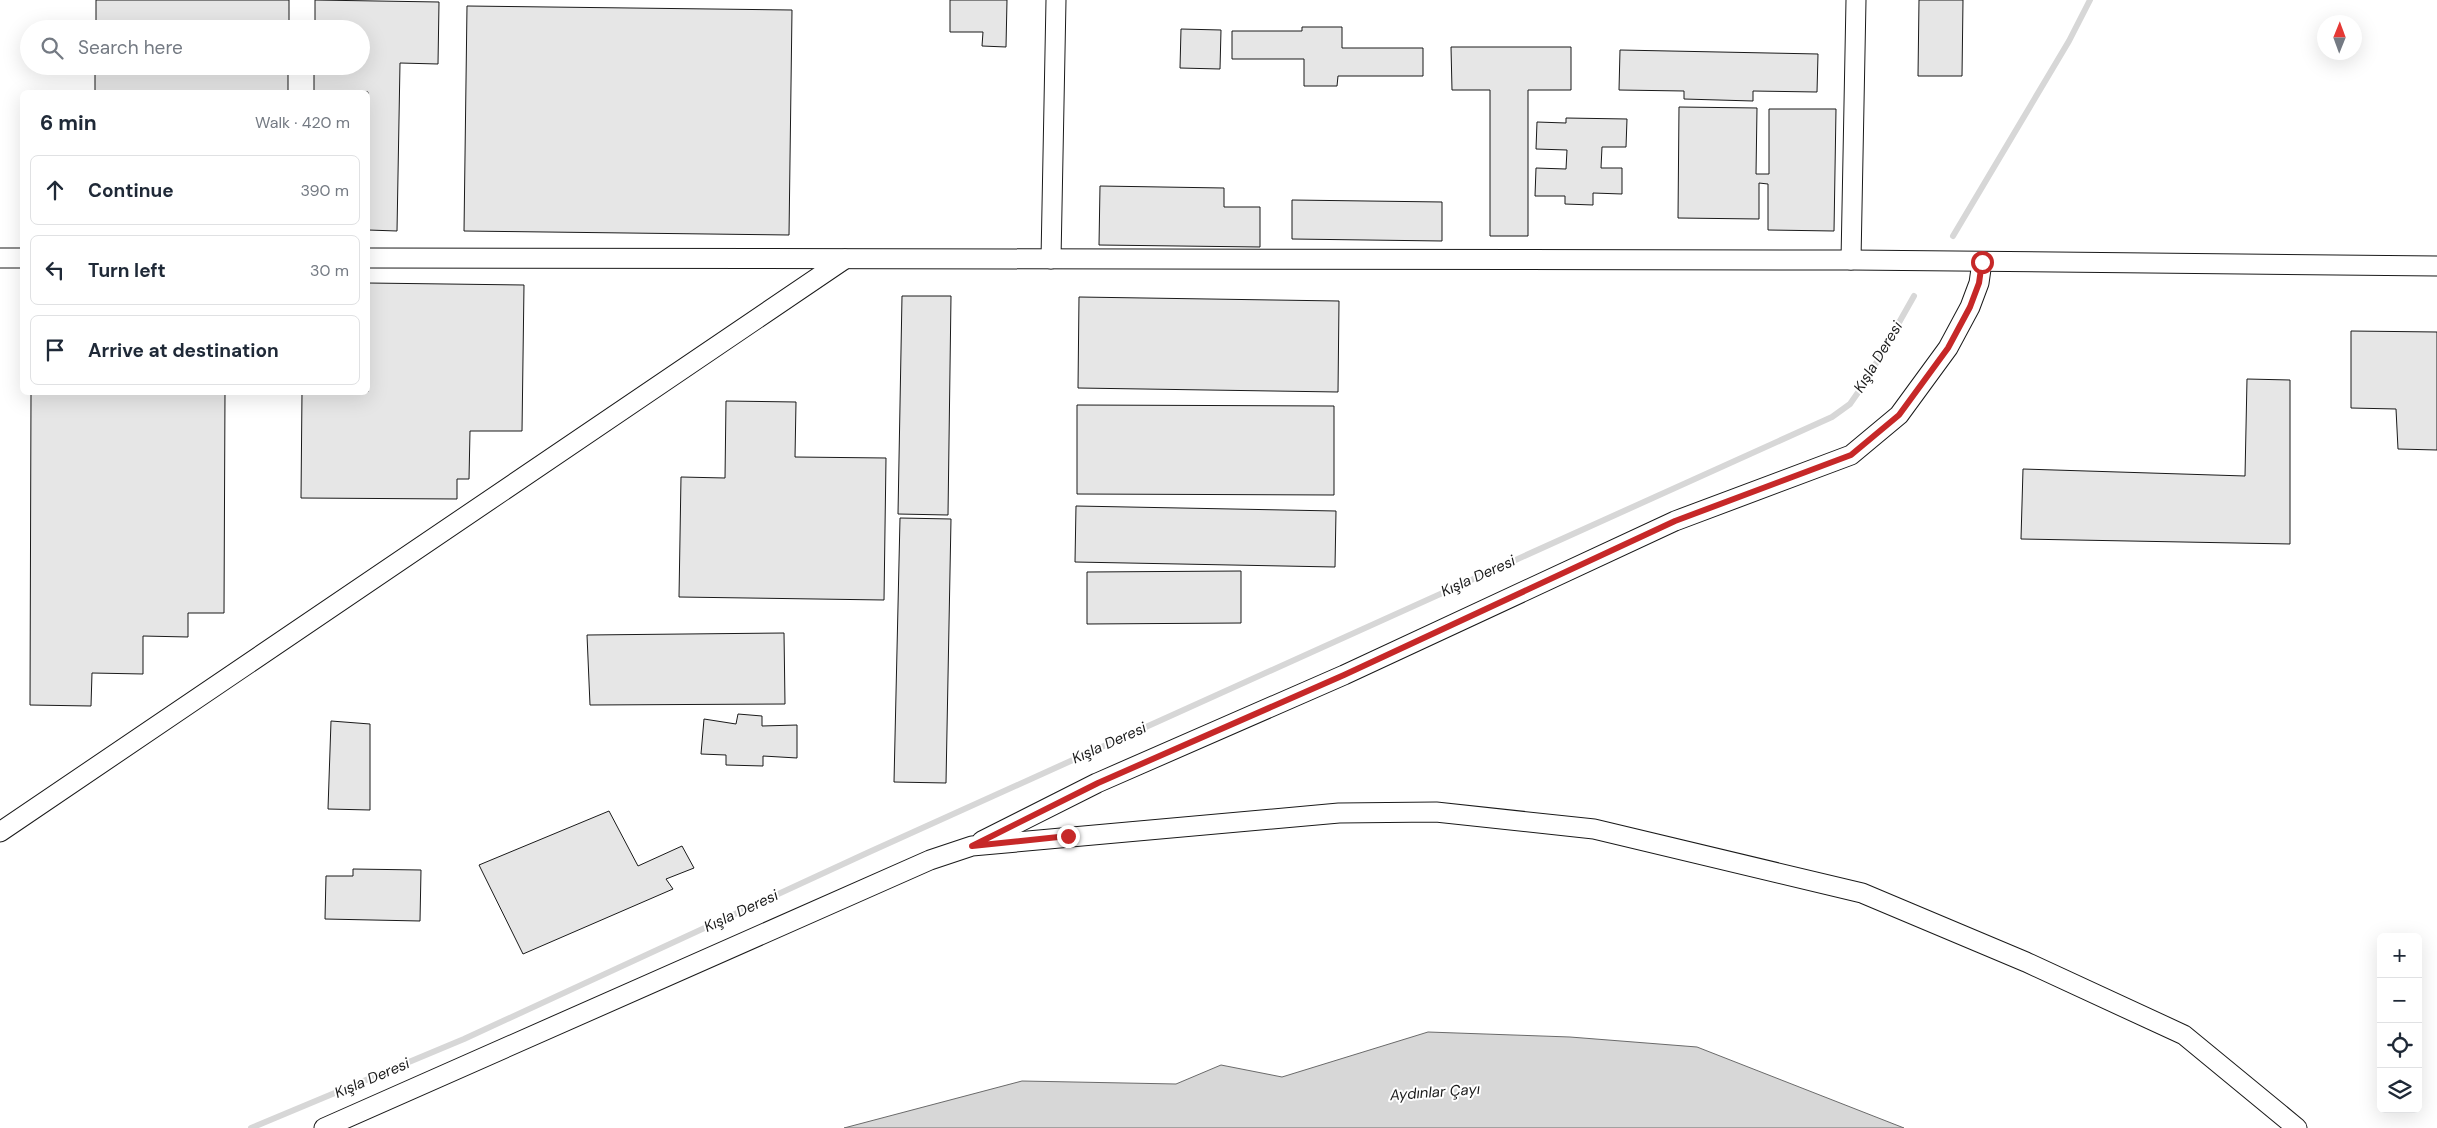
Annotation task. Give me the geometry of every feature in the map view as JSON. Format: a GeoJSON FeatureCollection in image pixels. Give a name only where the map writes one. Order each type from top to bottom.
{"type":"FeatureCollection","features":[{"type":"Feature","properties":{"kind":"street"},"geometry":{"type":"LineString","coordinates":[[1051,259],[1056,0]]}},
{"type":"Feature","properties":{"kind":"street"},"geometry":{"type":"LineString","coordinates":[[1851,260],[1856,0]]}},
{"type":"Feature","properties":{"kind":"street"},"geometry":{"type":"LineString","coordinates":[[0,258],[20,258]]}},
{"type":"Feature","properties":{"kind":"street"},"geometry":{"type":"LineString","coordinates":[[370,258],[1851,260],[2437,266]]}},
{"type":"Feature","properties":{"kind":"street"},"geometry":{"type":"LineString","coordinates":[[0,832],[844,259]]}},
{"type":"Feature","properties":{"kind":"street"},"geometry":{"type":"LineString","coordinates":[[324,1128],[930,860],[972,846],[1098,783],[1344,675],[1675,521],[1851,455],[1899,415],[1948,348],[1970,307],[1979,283],[1982,262]]}},
{"type":"Feature","properties":{"kind":"street"},"geometry":{"type":"LineString","coordinates":[[972,846],[1339,812],[1436,812],[1594,829],[1862,893],[2026,962],[2184,1035],[2297,1128]]}},
{"type":"Feature","properties":{"kind":"water","name":"Aydınlar Çayı"},"geometry":{"type":"Polygon","coordinates":[[[1428,1032],[1570,1037],[1697,1047],[1904,1128],[844,1128],[1022,1081],[1176,1084],[1221,1065],[1282,1077],[1428,1032]]]}},
{"type":"Feature","properties":{"kind":"building"},"geometry":{"type":"Polygon","coordinates":[[[96,0],[289,0],[289,20],[96,20],[96,0]]]}},
{"type":"Feature","properties":{"kind":"building"},"geometry":{"type":"Polygon","coordinates":[[[315,0],[439,2],[438,64],[400,63],[397,231],[370,230],[370,90],[314,90],[314,75],[370,75],[370,20],[315,20],[315,0]]]}},
{"type":"Feature","properties":{"kind":"building"},"geometry":{"type":"Polygon","coordinates":[[[950,0],[1007,0],[1006,47],[982,46],[983,32],[950,32],[950,0]]]}},
{"type":"Feature","properties":{"kind":"building"},"geometry":{"type":"Polygon","coordinates":[[[1919,0],[1963,0],[1962,76],[1918,76],[1919,0]]]}},
{"type":"Feature","properties":{"kind":"building"},"geometry":{"type":"Polygon","coordinates":[[[467,6],[792,10],[789,235],[464,231],[467,6]]]}},
{"type":"Feature","properties":{"kind":"building"},"geometry":{"type":"Polygon","coordinates":[[[1302,27],[1342,27],[1342,48],[1423,48],[1423,76],[1338,76],[1337,86],[1304,86],[1304,59],[1232,59],[1232,31],[1302,31],[1302,27]]]}},
{"type":"Feature","properties":{"kind":"building"},"geometry":{"type":"Polygon","coordinates":[[[1181,29],[1221,30],[1220,69],[1180,68],[1181,29]]]}},
{"type":"Feature","properties":{"kind":"building"},"geometry":{"type":"Polygon","coordinates":[[[1451,47],[1571,47],[1571,90],[1528,90],[1528,236],[1490,236],[1490,90],[1452,90],[1451,47]]]}},
{"type":"Feature","properties":{"kind":"building"},"geometry":{"type":"Polygon","coordinates":[[[1620,50],[1818,54],[1817,92],[1753,91],[1753,101],[1684,99],[1684,91],[1619,90],[1620,50]]]}},
{"type":"Feature","properties":{"kind":"building"},"geometry":{"type":"Polygon","coordinates":[[[95,75],[288,75],[288,90],[95,90],[95,75]]]}},
{"type":"Feature","properties":{"kind":"building"},"geometry":{"type":"Polygon","coordinates":[[[1679,107],[1757,108],[1756,174],[1769,174],[1769,109],[1836,109],[1834,231],[1768,230],[1768,184],[1759,183],[1759,219],[1678,218],[1679,107]]]}},
{"type":"Feature","properties":{"kind":"building"},"geometry":{"type":"Polygon","coordinates":[[[1566,118],[1627,119],[1626,147],[1602,147],[1601,168],[1622,168],[1622,194],[1593,193],[1593,205],[1565,204],[1565,196],[1535,196],[1536,168],[1566,169],[1567,150],[1536,149],[1537,122],[1566,123],[1566,118]]]}},
{"type":"Feature","properties":{"kind":"building"},"geometry":{"type":"Polygon","coordinates":[[[1100,186],[1224,188],[1224,207],[1260,207],[1260,247],[1099,245],[1100,186]]]}},
{"type":"Feature","properties":{"kind":"building"},"geometry":{"type":"Polygon","coordinates":[[[1292,200],[1442,202],[1442,241],[1292,239],[1292,200]]]}},
{"type":"Feature","properties":{"kind":"building"},"geometry":{"type":"Polygon","coordinates":[[[370,283],[524,285],[522,431],[470,431],[469,479],[457,479],[457,499],[301,498],[302,395],[370,395],[370,283]]]}},
{"type":"Feature","properties":{"kind":"building"},"geometry":{"type":"Polygon","coordinates":[[[902,296],[951,296],[948,515],[898,514],[902,296]]]}},
{"type":"Feature","properties":{"kind":"building"},"geometry":{"type":"Polygon","coordinates":[[[1079,297],[1339,301],[1338,392],[1078,388],[1079,297]]]}},
{"type":"Feature","properties":{"kind":"building"},"geometry":{"type":"Polygon","coordinates":[[[2351,331],[2437,332],[2437,450],[2398,449],[2396,409],[2351,408],[2351,331]]]}},
{"type":"Feature","properties":{"kind":"building"},"geometry":{"type":"Polygon","coordinates":[[[2247,379],[2290,380],[2290,544],[2021,539],[2023,469],[2245,476],[2247,379]]]}},
{"type":"Feature","properties":{"kind":"building"},"geometry":{"type":"Polygon","coordinates":[[[31,395],[225,395],[224,613],[188,613],[188,637],[143,636],[143,674],[92,673],[91,706],[30,705],[31,395]]]}},
{"type":"Feature","properties":{"kind":"building"},"geometry":{"type":"Polygon","coordinates":[[[726,401],[796,402],[795,457],[886,458],[884,600],[679,597],[681,477],[725,478],[726,401]]]}},
{"type":"Feature","properties":{"kind":"building"},"geometry":{"type":"Polygon","coordinates":[[[1077,405],[1334,406],[1334,495],[1077,494],[1077,405]]]}},
{"type":"Feature","properties":{"kind":"building"},"geometry":{"type":"Polygon","coordinates":[[[1076,506],[1336,511],[1335,567],[1075,562],[1076,506]]]}},
{"type":"Feature","properties":{"kind":"building"},"geometry":{"type":"Polygon","coordinates":[[[900,518],[951,519],[946,783],[894,782],[900,518]]]}},
{"type":"Feature","properties":{"kind":"building"},"geometry":{"type":"Polygon","coordinates":[[[1241,571],[1241,623],[1087,624],[1087,572],[1241,571]]]}},
{"type":"Feature","properties":{"kind":"building"},"geometry":{"type":"Polygon","coordinates":[[[784,633],[785,704],[590,705],[587,635],[784,633]]]}},
{"type":"Feature","properties":{"kind":"building"},"geometry":{"type":"Polygon","coordinates":[[[738,714],[762,716],[762,726],[797,725],[797,758],[763,756],[763,766],[726,765],[726,755],[701,754],[704,719],[736,724],[738,714]]]}},
{"type":"Feature","properties":{"kind":"building"},"geometry":{"type":"Polygon","coordinates":[[[331,721],[370,724],[370,810],[328,809],[331,721]]]}},
{"type":"Feature","properties":{"kind":"building"},"geometry":{"type":"Polygon","coordinates":[[[609,811],[638,866],[682,846],[694,868],[666,879],[673,889],[523,954],[479,865],[609,811]]]}},
{"type":"Feature","properties":{"kind":"building"},"geometry":{"type":"Polygon","coordinates":[[[353,869],[421,870],[420,921],[325,919],[326,876],[353,876],[353,869]]]}},
{"type":"Feature","properties":{"kind":"waterway","name":"Kışla Deresi"},"geometry":{"type":"LineString","coordinates":[[1953,236],[2069,41],[2090,0]]}},
{"type":"Feature","properties":{"kind":"waterway","name":"Kışla Deresi"},"geometry":{"type":"LineString","coordinates":[[251,1128],[464,1039],[867,853],[1832,417],[1850,404],[1866,381],[1914,296]]}},
{"type":"Feature","properties":{"kind":"route"},"geometry":{"type":"LineString","coordinates":[[1068,836],[972,846],[1098,783],[1344,675],[1675,521],[1851,455],[1899,415],[1948,348],[1970,307],[1979,283],[1982,262]]}}]}
